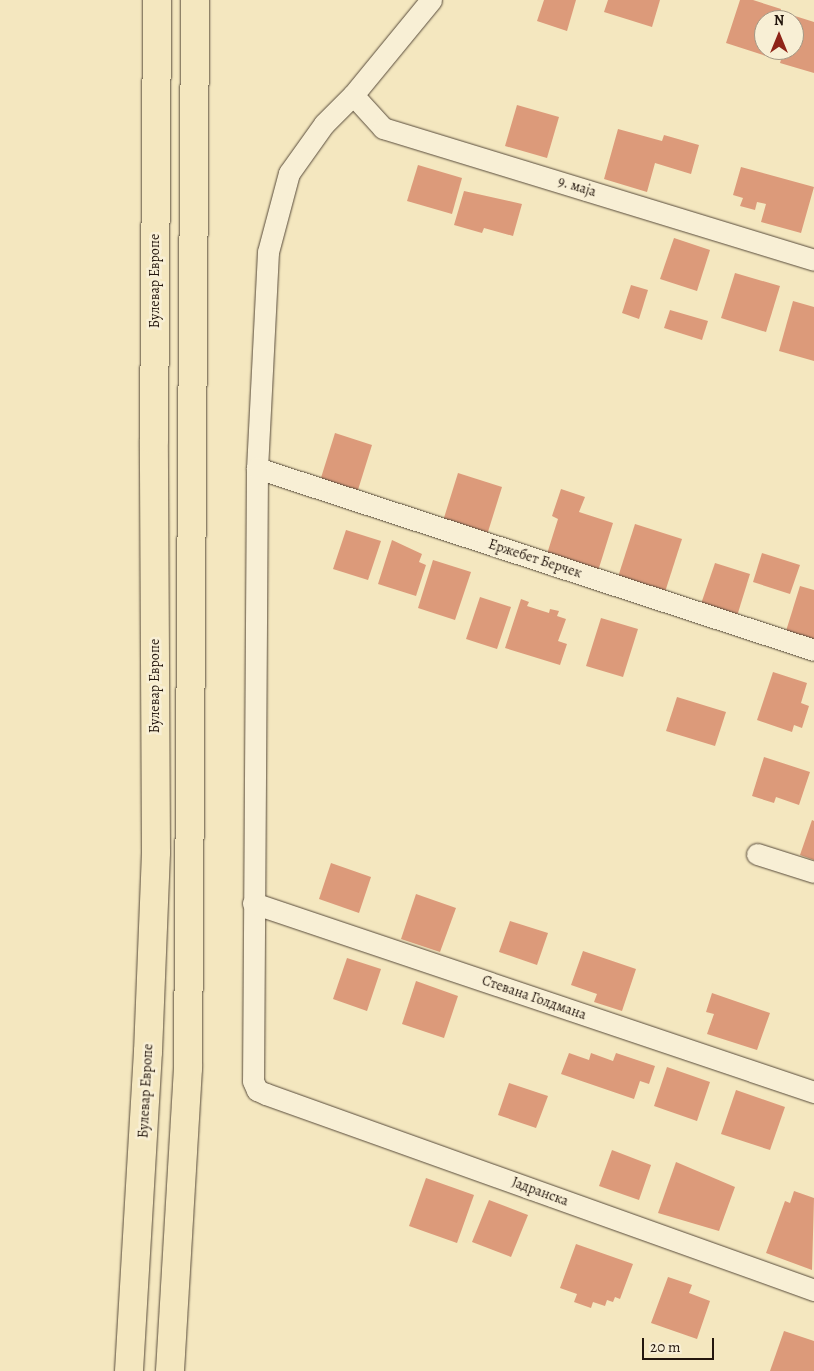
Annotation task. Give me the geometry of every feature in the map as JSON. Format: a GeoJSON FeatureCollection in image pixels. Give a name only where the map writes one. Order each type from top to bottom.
{"type":"FeatureCollection","features":[{"type":"Feature","properties":{"kind":"main road","name":"Булевар Европе"},"geometry":{"type":"LineString","coordinates":[[129,1371],[148,1052],[156,852],[154,440],[157,0]]}},
{"type":"Feature","properties":{"kind":"main road"},"geometry":{"type":"LineString","coordinates":[[170,1371],[188,1068],[196,0]]}},
{"type":"Feature","properties":{"kind":"street"},"geometry":{"type":"LineString","coordinates":[[253,903],[257,468],[268,252],[289,173],[324,124],[353,95],[431,0]]}},
{"type":"Feature","properties":{"kind":"street","name":"9. маја"},"geometry":{"type":"LineString","coordinates":[[353,95],[383,128],[814,260]]}},
{"type":"Feature","properties":{"kind":"street","name":"Ержебет Берчек"},"geometry":{"type":"LineString","coordinates":[[257,468],[814,650]]}},
{"type":"Feature","properties":{"kind":"street"},"geometry":{"type":"LineString","coordinates":[[757,854],[814,872]]}},
{"type":"Feature","properties":{"kind":"street","name":"Стевана Голдмана"},"geometry":{"type":"LineString","coordinates":[[253,903],[814,1092]]}},
{"type":"Feature","properties":{"kind":"street","name":"Јадранска"},"geometry":{"type":"LineString","coordinates":[[253,903],[252,1081],[257,1090],[814,1290]]}},
{"type":"Feature","properties":{"kind":"building"},"geometry":{"type":"Polygon","coordinates":[[[544,0],[576,0],[567,31],[537,21],[544,0]]]}},
{"type":"Feature","properties":{"kind":"building"},"geometry":{"type":"Polygon","coordinates":[[[608,0],[660,0],[652,27],[604,12],[608,0]]]}},
{"type":"Feature","properties":{"kind":"building"},"geometry":{"type":"Polygon","coordinates":[[[740,0],[753,0],[781,9],[754,10],[754,52],[726,43],[740,0]]]}},
{"type":"Feature","properties":{"kind":"building"},"geometry":{"type":"Polygon","coordinates":[[[804,19],[814,22],[814,73],[780,63],[781,60],[804,60],[804,19]]]}},
{"type":"Feature","properties":{"kind":"building"},"geometry":{"type":"Polygon","coordinates":[[[517,105],[559,117],[547,158],[505,146],[517,105]]]}},
{"type":"Feature","properties":{"kind":"building"},"geometry":{"type":"Polygon","coordinates":[[[618,129],[662,141],[664,135],[699,145],[691,174],[655,163],[647,192],[604,179],[618,129]]]}},
{"type":"Feature","properties":{"kind":"building"},"geometry":{"type":"Polygon","coordinates":[[[418,165],[462,178],[452,214],[407,201],[418,165]]]}},
{"type":"Feature","properties":{"kind":"building"},"geometry":{"type":"Polygon","coordinates":[[[741,167],[814,187],[801,233],[761,222],[766,204],[757,202],[755,210],[740,206],[743,198],[733,195],[741,167]]]}},
{"type":"Feature","properties":{"kind":"building"},"geometry":{"type":"Polygon","coordinates":[[[464,191],[522,204],[513,236],[484,228],[482,233],[454,225],[464,191]]]}},
{"type":"Feature","properties":{"kind":"building"},"geometry":{"type":"Polygon","coordinates":[[[674,238],[710,250],[697,291],[660,279],[674,238]]]}},
{"type":"Feature","properties":{"kind":"building"},"geometry":{"type":"Polygon","coordinates":[[[735,273],[780,286],[766,332],[721,318],[735,273]]]}},
{"type":"Feature","properties":{"kind":"building"},"geometry":{"type":"Polygon","coordinates":[[[631,285],[648,290],[639,319],[622,313],[631,285]]]}},
{"type":"Feature","properties":{"kind":"building"},"geometry":{"type":"Polygon","coordinates":[[[793,301],[814,307],[814,361],[779,351],[793,301]]]}},
{"type":"Feature","properties":{"kind":"building"},"geometry":{"type":"Polygon","coordinates":[[[670,310],[708,321],[702,340],[664,328],[670,310]]]}},
{"type":"Feature","properties":{"kind":"building"},"geometry":{"type":"Polygon","coordinates":[[[335,433],[372,445],[357,493],[320,481],[335,433]]]}},
{"type":"Feature","properties":{"kind":"building"},"geometry":{"type":"Polygon","coordinates":[[[458,473],[502,487],[487,535],[443,521],[458,473]]]}},
{"type":"Feature","properties":{"kind":"building"},"geometry":{"type":"Polygon","coordinates":[[[561,489],[585,497],[579,512],[613,523],[598,571],[547,554],[558,519],[552,516],[561,489]]]}},
{"type":"Feature","properties":{"kind":"building"},"geometry":{"type":"Polygon","coordinates":[[[635,524],[682,539],[665,592],[618,577],[635,524]]]}},
{"type":"Feature","properties":{"kind":"building"},"geometry":{"type":"Polygon","coordinates":[[[346,530],[381,541],[368,580],[333,569],[346,530]]]}},
{"type":"Feature","properties":{"kind":"building"},"geometry":{"type":"Polygon","coordinates":[[[392,540],[422,554],[419,562],[426,565],[416,596],[378,584],[392,540]]]}},
{"type":"Feature","properties":{"kind":"building"},"geometry":{"type":"Polygon","coordinates":[[[762,553],[800,565],[790,594],[753,582],[762,553]]]}},
{"type":"Feature","properties":{"kind":"building"},"geometry":{"type":"Polygon","coordinates":[[[433,560],[471,572],[455,620],[418,608],[433,560]]]}},
{"type":"Feature","properties":{"kind":"building"},"geometry":{"type":"Polygon","coordinates":[[[715,563],[750,574],[737,616],[701,604],[715,563]]]}},
{"type":"Feature","properties":{"kind":"building"},"geometry":{"type":"Polygon","coordinates":[[[800,586],[814,590],[814,640],[786,631],[800,586]]]}},
{"type":"Feature","properties":{"kind":"building"},"geometry":{"type":"Polygon","coordinates":[[[480,597],[511,607],[497,649],[466,639],[480,597]]]}},
{"type":"Feature","properties":{"kind":"building"},"geometry":{"type":"Polygon","coordinates":[[[521,599],[529,602],[527,606],[549,613],[550,609],[559,611],[557,616],[566,619],[558,641],[567,644],[560,665],[505,648],[521,599]]]}},
{"type":"Feature","properties":{"kind":"building"},"geometry":{"type":"Polygon","coordinates":[[[601,618],[638,629],[623,677],[586,666],[601,618]]]}},
{"type":"Feature","properties":{"kind":"building"},"geometry":{"type":"Polygon","coordinates":[[[773,672],[807,683],[801,703],[809,706],[802,728],[794,725],[792,732],[757,720],[773,672]]]}},
{"type":"Feature","properties":{"kind":"building"},"geometry":{"type":"Polygon","coordinates":[[[677,697],[726,712],[715,746],[666,731],[677,697]]]}},
{"type":"Feature","properties":{"kind":"building"},"geometry":{"type":"Polygon","coordinates":[[[764,757],[810,772],[799,805],[776,797],[774,803],[752,796],[764,757]]]}},
{"type":"Feature","properties":{"kind":"building"},"geometry":{"type":"Polygon","coordinates":[[[812,820],[814,821],[814,860],[800,855],[812,820]]]}},
{"type":"Feature","properties":{"kind":"building"},"geometry":{"type":"Polygon","coordinates":[[[331,863],[371,877],[359,913],[319,899],[331,863]]]}},
{"type":"Feature","properties":{"kind":"building"},"geometry":{"type":"Polygon","coordinates":[[[416,894],[456,908],[440,952],[401,939],[416,894]]]}},
{"type":"Feature","properties":{"kind":"building"},"geometry":{"type":"Polygon","coordinates":[[[510,921],[548,933],[537,965],[499,952],[510,921]]]}},
{"type":"Feature","properties":{"kind":"building"},"geometry":{"type":"Polygon","coordinates":[[[583,951],[636,969],[622,1011],[594,1002],[597,994],[571,985],[583,951]]]}},
{"type":"Feature","properties":{"kind":"building"},"geometry":{"type":"Polygon","coordinates":[[[347,958],[381,969],[367,1011],[333,999],[347,958]]]}},
{"type":"Feature","properties":{"kind":"building"},"geometry":{"type":"Polygon","coordinates":[[[416,981],[458,996],[444,1038],[402,1024],[416,981]]]}},
{"type":"Feature","properties":{"kind":"building"},"geometry":{"type":"Polygon","coordinates":[[[712,993],[770,1013],[757,1050],[707,1034],[714,1014],[706,1012],[712,993]]]}},
{"type":"Feature","properties":{"kind":"building"},"geometry":{"type":"Polygon","coordinates":[[[569,1053],[589,1060],[591,1053],[613,1061],[616,1053],[655,1066],[649,1084],[640,1081],[634,1099],[561,1074],[569,1053]]]}},
{"type":"Feature","properties":{"kind":"building"},"geometry":{"type":"Polygon","coordinates":[[[667,1067],[710,1082],[697,1121],[654,1106],[667,1067]]]}},
{"type":"Feature","properties":{"kind":"building"},"geometry":{"type":"Polygon","coordinates":[[[509,1083],[548,1096],[536,1128],[498,1115],[509,1083]]]}},
{"type":"Feature","properties":{"kind":"building"},"geometry":{"type":"Polygon","coordinates":[[[736,1090],[785,1107],[770,1150],[721,1134],[736,1090]]]}},
{"type":"Feature","properties":{"kind":"building"},"geometry":{"type":"Polygon","coordinates":[[[612,1150],[651,1165],[639,1200],[599,1186],[612,1150]]]}},
{"type":"Feature","properties":{"kind":"building"},"geometry":{"type":"Polygon","coordinates":[[[676,1162],[735,1187],[719,1231],[658,1213],[676,1162]]]}},
{"type":"Feature","properties":{"kind":"building"},"geometry":{"type":"Polygon","coordinates":[[[426,1178],[474,1195],[457,1243],[409,1226],[426,1178]]]}},
{"type":"Feature","properties":{"kind":"building"},"geometry":{"type":"Polygon","coordinates":[[[794,1191],[814,1198],[812,1270],[766,1253],[785,1201],[790,1203],[794,1191]]]}},
{"type":"Feature","properties":{"kind":"building"},"geometry":{"type":"Polygon","coordinates":[[[489,1200],[528,1215],[511,1257],[472,1242],[489,1200]]]}},
{"type":"Feature","properties":{"kind":"building"},"geometry":{"type":"Polygon","coordinates":[[[576,1244],[633,1264],[620,1299],[615,1297],[613,1302],[607,1300],[605,1306],[593,1302],[591,1308],[574,1302],[577,1294],[560,1288],[576,1244]]]}},
{"type":"Feature","properties":{"kind":"building"},"geometry":{"type":"Polygon","coordinates":[[[668,1277],[692,1285],[689,1293],[710,1301],[697,1339],[651,1323],[668,1277]]]}},
{"type":"Feature","properties":{"kind":"building"},"geometry":{"type":"Polygon","coordinates":[[[784,1331],[814,1341],[814,1371],[770,1371],[784,1331]]]}}]}
